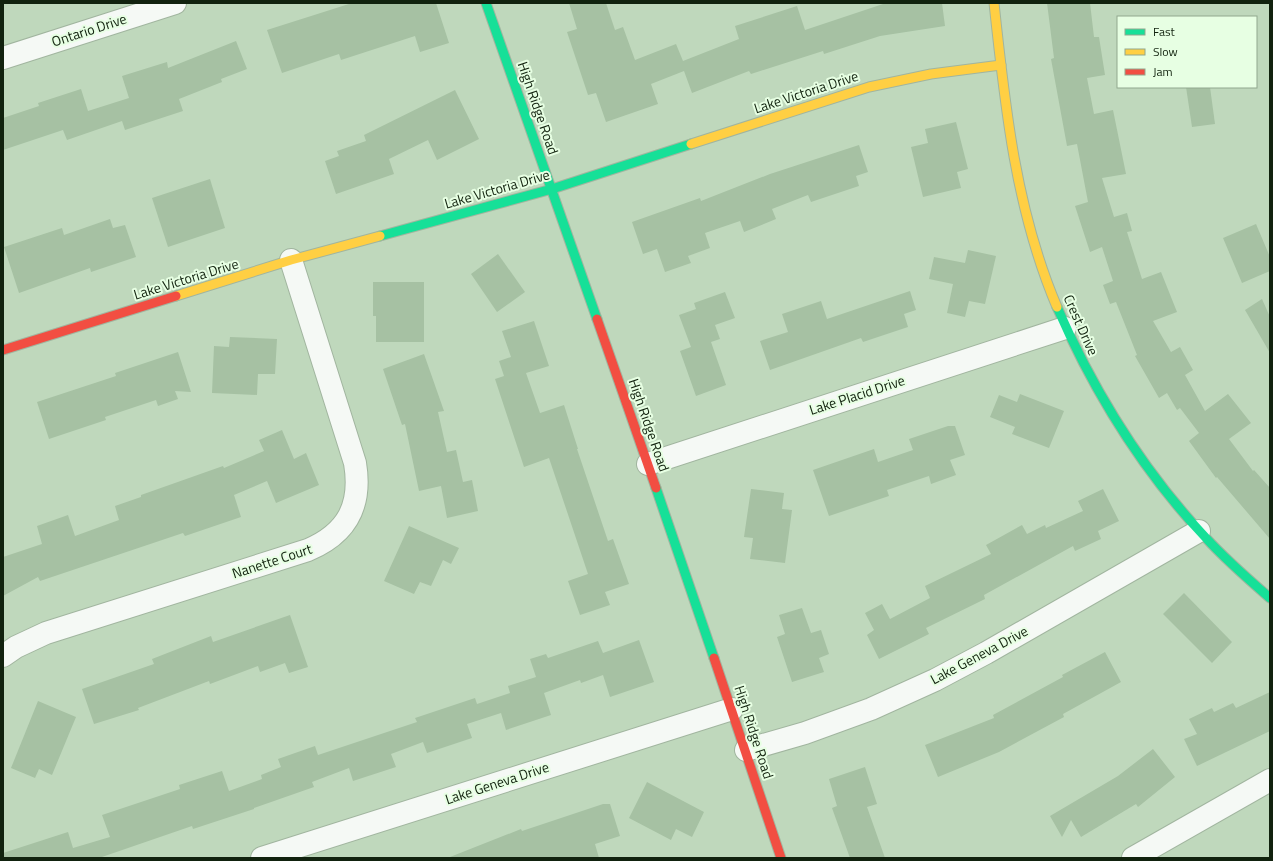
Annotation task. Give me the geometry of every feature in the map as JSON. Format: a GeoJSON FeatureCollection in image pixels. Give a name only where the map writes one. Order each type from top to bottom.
{"type":"FeatureCollection","features":[{"type":"Feature","properties":{"kind":"street","name":"Ontario Drive"},"geometry":{"type":"LineString","coordinates":[[3,58],[175,3]]}},
{"type":"Feature","properties":{"kind":"street","name":"High Ridge Road"},"geometry":{"type":"LineString","coordinates":[[486,3],[648,464],[746,750],[781,858]]}},
{"type":"Feature","properties":{"kind":"street","name":"Crest Drive"},"geometry":{"type":"LineString","coordinates":[[994,3],[1011,145],[1024,206],[1041,265],[1066,328],[1094,385],[1126,438],[1163,488],[1199,531],[1236,568],[1270,598]]}},
{"type":"Feature","properties":{"kind":"street","name":"Lake Victoria Drive"},"geometry":{"type":"LineString","coordinates":[[3,350],[291,260],[552,189],[869,87],[931,74],[1001,65]]}},
{"type":"Feature","properties":{"kind":"street","name":"Nanette Court"},"geometry":{"type":"LineString","coordinates":[[3,656],[26,642],[46,633],[308,550],[323,543],[336,533],[347,520],[356,496],[357,479],[354,463],[291,260]]}},
{"type":"Feature","properties":{"kind":"street","name":"Lake Placid Drive"},"geometry":{"type":"LineString","coordinates":[[648,464],[1066,328]]}},
{"type":"Feature","properties":{"kind":"street","name":"Lake Geneva Drive"},"geometry":{"type":"LineString","coordinates":[[746,750],[805,733],[871,709],[935,680],[1007,641],[1199,531]]}},
{"type":"Feature","properties":{"kind":"street","name":"Lake Geneva Drive"},"geometry":{"type":"LineString","coordinates":[[262,858],[732,709]]}},
{"type":"Feature","properties":{"kind":"street"},"geometry":{"type":"LineString","coordinates":[[1133,858],[1270,780]]}},
{"type":"Feature","properties":{"kind":"building"},"geometry":{"type":"Polygon","coordinates":[[[352,3],[436,3],[449,43],[420,52],[415,36],[341,60],[339,54],[282,73],[267,30],[352,3]]]}},
{"type":"Feature","properties":{"kind":"building"},"geometry":{"type":"Polygon","coordinates":[[[569,3],[606,3],[615,30],[623,27],[635,60],[676,44],[683,61],[739,39],[735,26],[797,6],[805,30],[886,3],[942,3],[945,26],[880,36],[824,54],[823,51],[751,74],[749,71],[692,93],[684,71],[651,84],[658,104],[606,122],[596,93],[588,95],[567,32],[577,29],[569,3]]]}},
{"type":"Feature","properties":{"kind":"building"},"geometry":{"type":"Polygon","coordinates":[[[1047,3],[1090,3],[1094,37],[1099,37],[1105,75],[1087,78],[1094,114],[1113,110],[1126,174],[1102,178],[1114,217],[1127,213],[1132,231],[1127,232],[1142,279],[1161,272],[1177,312],[1153,321],[1171,352],[1180,347],[1193,370],[1185,375],[1205,411],[1228,394],[1251,423],[1229,439],[1253,471],[1254,470],[1270,488],[1270,539],[1217,477],[1216,478],[1189,441],[1199,433],[1180,408],[1177,410],[1167,393],[1159,398],[1135,356],[1137,355],[1116,302],[1110,304],[1103,285],[1113,281],[1102,247],[1090,252],[1075,206],[1088,202],[1077,144],[1067,146],[1051,59],[1054,58],[1047,3]]]}},
{"type":"Feature","properties":{"kind":"building"},"geometry":{"type":"Polygon","coordinates":[[[236,41],[247,69],[221,79],[222,82],[179,99],[183,111],[125,130],[122,121],[67,140],[63,130],[3,150],[3,118],[39,106],[38,103],[81,89],[88,111],[129,98],[122,76],[167,62],[168,68],[236,41]]]}},
{"type":"Feature","properties":{"kind":"building"},"geometry":{"type":"Polygon","coordinates":[[[1186,88],[1210,88],[1215,124],[1192,127],[1186,88]]]}},
{"type":"Feature","properties":{"kind":"building"},"geometry":{"type":"Polygon","coordinates":[[[455,90],[479,139],[437,160],[428,140],[389,159],[394,174],[336,194],[325,161],[339,156],[337,151],[366,141],[364,135],[455,90]]]}},
{"type":"Feature","properties":{"kind":"building"},"geometry":{"type":"Polygon","coordinates":[[[956,122],[968,169],[957,172],[961,188],[923,197],[911,147],[928,143],[925,129],[956,122]]]}},
{"type":"Feature","properties":{"kind":"building"},"geometry":{"type":"Polygon","coordinates":[[[859,145],[868,172],[856,176],[859,186],[811,202],[808,195],[772,209],[776,219],[744,232],[740,221],[705,233],[710,248],[688,256],[691,263],[665,272],[657,249],[643,254],[632,222],[700,198],[701,201],[770,174],[859,145]]]}},
{"type":"Feature","properties":{"kind":"building"},"geometry":{"type":"Polygon","coordinates":[[[210,179],[225,228],[168,247],[152,198],[210,179]]]}},
{"type":"Feature","properties":{"kind":"building"},"geometry":{"type":"Polygon","coordinates":[[[110,219],[113,228],[125,225],[136,257],[91,272],[90,268],[19,293],[4,247],[62,228],[64,235],[110,219]]]}},
{"type":"Feature","properties":{"kind":"building"},"geometry":{"type":"Polygon","coordinates":[[[1256,224],[1270,257],[1270,271],[1242,283],[1223,238],[1256,224]]]}},
{"type":"Feature","properties":{"kind":"building"},"geometry":{"type":"Polygon","coordinates":[[[968,250],[996,256],[985,304],[969,301],[965,317],[947,313],[953,284],[929,279],[934,257],[965,263],[968,250]]]}},
{"type":"Feature","properties":{"kind":"building"},"geometry":{"type":"Polygon","coordinates":[[[498,254],[525,292],[497,312],[471,274],[498,254]]]}},
{"type":"Feature","properties":{"kind":"building"},"geometry":{"type":"Polygon","coordinates":[[[373,282],[424,282],[424,342],[376,342],[376,316],[373,316],[373,282]]]}},
{"type":"Feature","properties":{"kind":"building"},"geometry":{"type":"Polygon","coordinates":[[[910,291],[916,310],[904,314],[908,327],[863,342],[861,338],[770,370],[760,341],[788,332],[782,314],[821,301],[827,319],[910,291]]]}},
{"type":"Feature","properties":{"kind":"building"},"geometry":{"type":"Polygon","coordinates":[[[725,292],[735,318],[715,325],[720,339],[711,342],[726,385],[696,396],[680,351],[691,347],[679,315],[696,309],[694,303],[725,292]]]}},
{"type":"Feature","properties":{"kind":"building"},"geometry":{"type":"Polygon","coordinates":[[[1262,299],[1270,317],[1270,353],[1245,310],[1262,299]]]}},
{"type":"Feature","properties":{"kind":"building"},"geometry":{"type":"Polygon","coordinates":[[[534,321],[549,366],[526,373],[540,413],[564,405],[608,541],[613,539],[629,584],[605,592],[610,605],[580,615],[568,581],[588,574],[549,458],[524,467],[495,379],[504,376],[499,361],[511,357],[502,331],[534,321]]]}},
{"type":"Feature","properties":{"kind":"building"},"geometry":{"type":"Polygon","coordinates":[[[230,337],[277,339],[275,374],[258,374],[257,395],[212,393],[214,346],[229,347],[230,337]]]}},
{"type":"Feature","properties":{"kind":"building"},"geometry":{"type":"Polygon","coordinates":[[[178,352],[191,392],[175,391],[178,399],[158,406],[156,400],[105,417],[106,420],[49,439],[37,402],[116,376],[115,373],[178,352]]]}},
{"type":"Feature","properties":{"kind":"building"},"geometry":{"type":"Polygon","coordinates":[[[424,354],[444,411],[438,412],[447,452],[456,450],[463,482],[472,480],[478,511],[447,518],[441,486],[419,491],[405,424],[402,425],[383,369],[424,354]]]}},
{"type":"Feature","properties":{"kind":"building"},"geometry":{"type":"Polygon","coordinates":[[[1020,394],[1064,411],[1049,448],[1012,434],[1015,427],[990,417],[999,395],[1017,402],[1020,394]]]}},
{"type":"Feature","properties":{"kind":"building"},"geometry":{"type":"Polygon","coordinates":[[[948,426],[955,426],[965,455],[950,460],[956,475],[931,484],[929,476],[887,490],[889,496],[829,516],[813,470],[874,449],[878,462],[913,450],[909,439],[948,426]]]}},
{"type":"Feature","properties":{"kind":"building"},"geometry":{"type":"Polygon","coordinates":[[[282,430],[294,459],[306,453],[319,485],[276,503],[267,481],[234,495],[241,517],[185,536],[183,533],[40,581],[38,577],[3,596],[3,557],[42,544],[37,526],[68,515],[75,536],[119,520],[115,506],[141,497],[141,495],[223,466],[224,468],[264,451],[259,440],[282,430]]]}},
{"type":"Feature","properties":{"kind":"building"},"geometry":{"type":"Polygon","coordinates":[[[751,489],[784,493],[782,509],[792,510],[785,563],[750,559],[753,538],[744,537],[751,489]]]}},
{"type":"Feature","properties":{"kind":"building"},"geometry":{"type":"Polygon","coordinates":[[[1103,489],[1119,521],[1098,531],[1101,539],[1075,551],[1073,546],[984,595],[985,599],[926,628],[929,634],[879,659],[867,635],[874,630],[865,613],[882,604],[890,619],[930,598],[925,586],[991,554],[986,545],[1022,525],[1027,534],[1045,525],[1046,528],[1083,511],[1078,501],[1103,489]]]}},
{"type":"Feature","properties":{"kind":"building"},"geometry":{"type":"Polygon","coordinates":[[[409,526],[459,548],[451,564],[443,560],[431,586],[420,582],[414,594],[384,581],[409,526]]]}},
{"type":"Feature","properties":{"kind":"building"},"geometry":{"type":"Polygon","coordinates":[[[1184,593],[1232,642],[1212,663],[1163,614],[1184,593]]]}},
{"type":"Feature","properties":{"kind":"building"},"geometry":{"type":"Polygon","coordinates":[[[802,608],[811,633],[821,630],[829,654],[819,658],[824,672],[792,682],[777,637],[785,634],[779,615],[802,608]]]}},
{"type":"Feature","properties":{"kind":"building"},"geometry":{"type":"Polygon","coordinates":[[[290,615],[308,667],[289,673],[285,663],[260,672],[258,666],[210,684],[209,681],[138,708],[139,710],[94,724],[82,689],[154,664],[152,659],[211,636],[213,642],[290,615]]]}},
{"type":"Feature","properties":{"kind":"building"},"geometry":{"type":"Polygon","coordinates":[[[639,640],[654,682],[610,697],[603,675],[581,683],[580,680],[544,693],[551,715],[506,730],[501,713],[467,724],[472,738],[427,753],[423,742],[391,754],[396,767],[353,781],[349,768],[312,782],[314,787],[254,809],[193,829],[192,826],[99,858],[3,858],[3,853],[68,832],[73,848],[110,837],[102,815],[180,789],[179,785],[222,771],[229,791],[262,779],[261,775],[281,767],[278,759],[315,746],[318,755],[417,722],[415,718],[475,698],[477,704],[510,693],[508,686],[536,677],[530,659],[546,654],[548,658],[598,641],[603,653],[639,640]]]}},
{"type":"Feature","properties":{"kind":"building"},"geometry":{"type":"Polygon","coordinates":[[[1105,652],[1121,682],[1063,714],[1064,717],[999,752],[938,777],[925,745],[994,718],[993,715],[1105,652]]]}},
{"type":"Feature","properties":{"kind":"building"},"geometry":{"type":"Polygon","coordinates":[[[1270,692],[1270,731],[1197,766],[1184,739],[1197,734],[1189,719],[1212,708],[1214,712],[1233,703],[1236,708],[1270,692]]]}},
{"type":"Feature","properties":{"kind":"building"},"geometry":{"type":"Polygon","coordinates":[[[38,701],[76,717],[52,775],[39,769],[35,778],[11,768],[38,701]]]}},
{"type":"Feature","properties":{"kind":"building"},"geometry":{"type":"Polygon","coordinates":[[[1153,749],[1175,777],[1138,807],[1136,804],[1081,837],[1071,820],[1062,837],[1050,816],[1118,776],[1153,749]]]}},
{"type":"Feature","properties":{"kind":"building"},"geometry":{"type":"Polygon","coordinates":[[[865,767],[877,804],[867,807],[885,858],[850,858],[832,808],[837,806],[829,779],[865,767]]]}},
{"type":"Feature","properties":{"kind":"building"},"geometry":{"type":"Polygon","coordinates":[[[647,782],[704,812],[692,837],[676,829],[671,840],[629,818],[647,782]]]}},
{"type":"Feature","properties":{"kind":"building"},"geometry":{"type":"Polygon","coordinates":[[[603,804],[610,804],[620,836],[595,844],[599,858],[450,858],[521,829],[522,831],[603,804]]]}},
{"type":"Feature","properties":{"kind":"traffic: fast"},"geometry":{"type":"LineString","coordinates":[[486,3],[597,319]]}},
{"type":"Feature","properties":{"kind":"traffic: fast"},"geometry":{"type":"LineString","coordinates":[[380,236],[552,189],[691,144]]}},
{"type":"Feature","properties":{"kind":"traffic: fast"},"geometry":{"type":"LineString","coordinates":[[1057,307],[1071,339],[1104,400],[1141,458],[1161,486],[1229,562],[1270,598]]}},
{"type":"Feature","properties":{"kind":"traffic: fast"},"geometry":{"type":"LineString","coordinates":[[656,488],[714,658]]}},
{"type":"Feature","properties":{"kind":"traffic: slow"},"geometry":{"type":"LineString","coordinates":[[994,3],[1014,158],[1031,234],[1057,307]]}},
{"type":"Feature","properties":{"kind":"traffic: slow"},"geometry":{"type":"LineString","coordinates":[[691,144],[869,87],[931,74],[1001,65]]}},
{"type":"Feature","properties":{"kind":"traffic: slow"},"geometry":{"type":"LineString","coordinates":[[176,296],[291,260],[380,236]]}},
{"type":"Feature","properties":{"kind":"traffic: jam"},"geometry":{"type":"LineString","coordinates":[[3,350],[176,296]]}},
{"type":"Feature","properties":{"kind":"traffic: jam"},"geometry":{"type":"LineString","coordinates":[[597,319],[656,488]]}},
{"type":"Feature","properties":{"kind":"traffic: jam"},"geometry":{"type":"LineString","coordinates":[[714,658],[781,858]]}}]}
